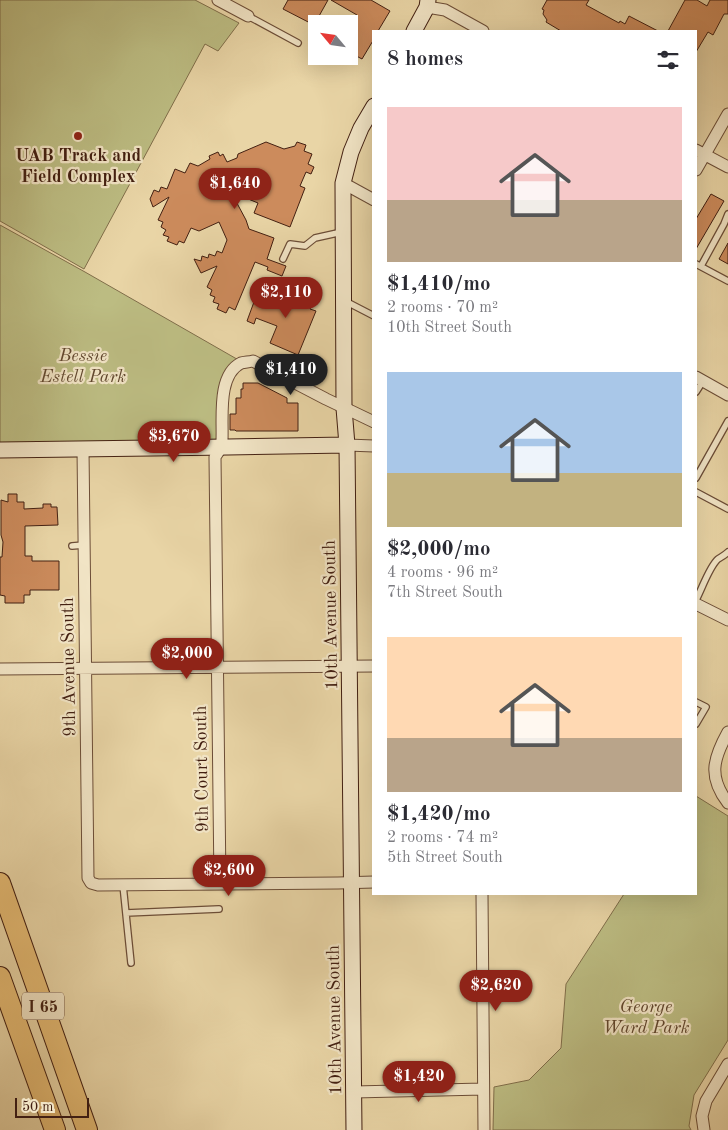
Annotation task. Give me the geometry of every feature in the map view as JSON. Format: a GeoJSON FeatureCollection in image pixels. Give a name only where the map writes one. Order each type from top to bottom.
{"type":"FeatureCollection","features":[{"type":"Feature","properties":{"kind":"highway","name":"I 65"},"geometry":{"type":"LineString","coordinates":[[0,883],[87,1130]]}},
{"type":"Feature","properties":{"kind":"highway","name":"I 65"},"geometry":{"type":"LineString","coordinates":[[0,977],[55,1130]]}},
{"type":"Feature","properties":{"kind":"street"},"geometry":{"type":"LineString","coordinates":[[218,0],[248,16]]}},
{"type":"Feature","properties":{"kind":"street"},"geometry":{"type":"LineString","coordinates":[[414,30],[427,4],[445,10],[481,30]]}},
{"type":"Feature","properties":{"kind":"street","name":"10th Avenue South"},"geometry":{"type":"LineString","coordinates":[[354,1130],[347,445],[344,408],[344,184],[351,152],[361,128],[372,109]]}},
{"type":"Feature","properties":{"kind":"street"},"geometry":{"type":"LineString","coordinates":[[697,166],[701,152],[728,114]]}},
{"type":"Feature","properties":{"kind":"street"},"geometry":{"type":"LineString","coordinates":[[701,152],[728,167]]}},
{"type":"Feature","properties":{"kind":"street"},"geometry":{"type":"LineString","coordinates":[[344,184],[372,199]]}},
{"type":"Feature","properties":{"kind":"street","name":"9th Court South"},"geometry":{"type":"LineString","coordinates":[[220,884],[216,457],[221,448],[222,440],[224,388],[230,374],[236,367],[242,362],[253,362],[344,408]]}},
{"type":"Feature","properties":{"kind":"street"},"geometry":{"type":"LineString","coordinates":[[700,379],[728,395]]}},
{"type":"Feature","properties":{"kind":"street"},"geometry":{"type":"LineString","coordinates":[[344,408],[372,421]]}},
{"type":"Feature","properties":{"kind":"street"},"geometry":{"type":"LineString","coordinates":[[0,450],[372,446]]}},
{"type":"Feature","properties":{"kind":"street","name":"9th Avenue South"},"geometry":{"type":"LineString","coordinates":[[83,449],[88,878],[91,883],[98,885],[124,885]]}},
{"type":"Feature","properties":{"kind":"street"},"geometry":{"type":"LineString","coordinates":[[697,603],[728,620]]}},
{"type":"Feature","properties":{"kind":"street"},"geometry":{"type":"LineString","coordinates":[[0,669],[372,666]]}},
{"type":"Feature","properties":{"kind":"street"},"geometry":{"type":"LineString","coordinates":[[728,732],[719,748],[715,767],[720,790],[728,803]]}},
{"type":"Feature","properties":{"kind":"street"},"geometry":{"type":"LineString","coordinates":[[124,885],[372,882]]}},
{"type":"Feature","properties":{"kind":"street"},"geometry":{"type":"LineString","coordinates":[[482,895],[484,1130]]}},
{"type":"Feature","properties":{"kind":"street"},"geometry":{"type":"LineString","coordinates":[[704,1130],[702,1116],[706,1100],[726,1073]]}},
{"type":"Feature","properties":{"kind":"street"},"geometry":{"type":"LineString","coordinates":[[354,1092],[484,1088]]}},
{"type":"Feature","properties":{"kind":"lane"},"geometry":{"type":"LineString","coordinates":[[248,16],[298,43]]}},
{"type":"Feature","properties":{"kind":"lane"},"geometry":{"type":"LineString","coordinates":[[728,214],[699,265],[728,281]]}},
{"type":"Feature","properties":{"kind":"lane"},"geometry":{"type":"LineString","coordinates":[[283,259],[290,244],[305,246],[315,238],[344,232]]}},
{"type":"Feature","properties":{"kind":"lane"},"geometry":{"type":"LineString","coordinates":[[344,300],[372,315]]}},
{"type":"Feature","properties":{"kind":"lane"},"geometry":{"type":"LineString","coordinates":[[697,476],[728,420]]}},
{"type":"Feature","properties":{"kind":"lane"},"geometry":{"type":"LineString","coordinates":[[697,493],[728,509]]}},
{"type":"Feature","properties":{"kind":"lane"},"geometry":{"type":"LineString","coordinates":[[72,546],[84,545]]}},
{"type":"Feature","properties":{"kind":"lane"},"geometry":{"type":"LineString","coordinates":[[697,599],[716,560],[728,552]]}},
{"type":"Feature","properties":{"kind":"lane"},"geometry":{"type":"LineString","coordinates":[[697,702],[706,707],[697,722]]}},
{"type":"Feature","properties":{"kind":"lane"},"geometry":{"type":"LineString","coordinates":[[124,885],[131,963]]}},
{"type":"Feature","properties":{"kind":"lane"},"geometry":{"type":"LineString","coordinates":[[126,913],[219,909]]}},
{"type":"Feature","properties":{"kind":"green space","name":"UAB Track and Field Complex"},"geometry":{"type":"Polygon","coordinates":[[[0,0],[195,0],[239,23],[218,51],[205,44],[84,269],[0,221],[0,0]]]}},
{"type":"Feature","properties":{"kind":"green space","name":"Bessie Estell Park"},"geometry":{"type":"Polygon","coordinates":[[[0,225],[242,362],[230,374],[221,448],[0,450],[0,225]]]}},
{"type":"Feature","properties":{"kind":"green space","name":"George Ward Park"},"geometry":{"type":"Polygon","coordinates":[[[697,797],[728,816],[728,1040],[694,1095],[689,1126],[691,1130],[493,1130],[494,1087],[529,1080],[561,1048],[566,984],[623,895],[697,895],[697,797]]]}},
{"type":"Feature","properties":{"kind":"building"},"geometry":{"type":"Polygon","coordinates":[[[288,0],[328,0],[320,15],[308,15],[308,22],[283,9],[288,0]]]}},
{"type":"Feature","properties":{"kind":"building"},"geometry":{"type":"Polygon","coordinates":[[[331,0],[371,0],[390,11],[379,30],[372,30],[372,42],[362,59],[358,57],[358,15],[331,0]]]}},
{"type":"Feature","properties":{"kind":"building"},"geometry":{"type":"Polygon","coordinates":[[[547,0],[589,0],[586,5],[619,23],[620,21],[625,24],[629,16],[656,30],[559,30],[546,22],[547,20],[543,14],[544,10],[542,9],[547,0]]]}},
{"type":"Feature","properties":{"kind":"building"},"geometry":{"type":"Polygon","coordinates":[[[685,0],[697,0],[707,6],[710,0],[728,0],[728,14],[724,14],[713,35],[708,32],[697,50],[697,30],[669,30],[685,0]]]}},
{"type":"Feature","properties":{"kind":"building"},"geometry":{"type":"Polygon","coordinates":[[[266,142],[284,149],[295,146],[297,142],[306,145],[304,151],[312,154],[308,164],[314,167],[311,174],[306,172],[300,186],[305,188],[290,227],[254,213],[258,203],[231,192],[249,229],[274,238],[267,259],[286,266],[282,276],[267,270],[268,267],[255,262],[235,310],[229,307],[226,313],[217,309],[219,304],[213,302],[215,297],[210,295],[212,290],[207,287],[217,266],[201,273],[194,259],[201,261],[202,256],[208,258],[209,254],[215,256],[217,251],[222,253],[227,240],[219,222],[199,231],[191,228],[184,243],[179,241],[177,245],[167,241],[169,237],[163,235],[166,230],[161,227],[163,222],[158,220],[169,197],[153,207],[150,199],[154,190],[159,192],[161,187],[167,189],[175,169],[185,173],[190,163],[198,166],[210,159],[209,156],[218,152],[220,156],[223,154],[227,162],[237,158],[238,154],[266,142]]]}},
{"type":"Feature","properties":{"kind":"building"},"geometry":{"type":"Polygon","coordinates":[[[711,194],[724,201],[697,247],[697,217],[711,194]]]}},
{"type":"Feature","properties":{"kind":"building"},"geometry":{"type":"Polygon","coordinates":[[[728,243],[728,264],[719,259],[728,243]]]}},
{"type":"Feature","properties":{"kind":"building"},"geometry":{"type":"Polygon","coordinates":[[[293,289],[315,298],[310,309],[316,311],[298,355],[270,343],[277,326],[256,318],[254,324],[247,321],[258,291],[273,297],[270,303],[285,308],[293,289]]]}},
{"type":"Feature","properties":{"kind":"building"},"geometry":{"type":"Polygon","coordinates":[[[243,383],[258,383],[287,398],[287,403],[298,403],[298,431],[230,430],[230,414],[236,414],[236,398],[241,398],[243,383]]]}},
{"type":"Feature","properties":{"kind":"building"},"geometry":{"type":"Polygon","coordinates":[[[8,494],[17,494],[17,502],[24,502],[24,509],[43,508],[43,504],[51,504],[51,507],[57,507],[58,525],[25,526],[25,556],[32,556],[32,561],[59,561],[59,590],[30,590],[30,595],[24,595],[24,603],[5,603],[5,596],[0,595],[0,557],[2,557],[3,542],[1,535],[1,500],[8,502],[8,494]]]}},
{"type":"Feature","properties":{"kind":"place","name":"UAB Track and Field Complex"},"geometry":{"type":"Point","coordinates":[78,136]}}]}
